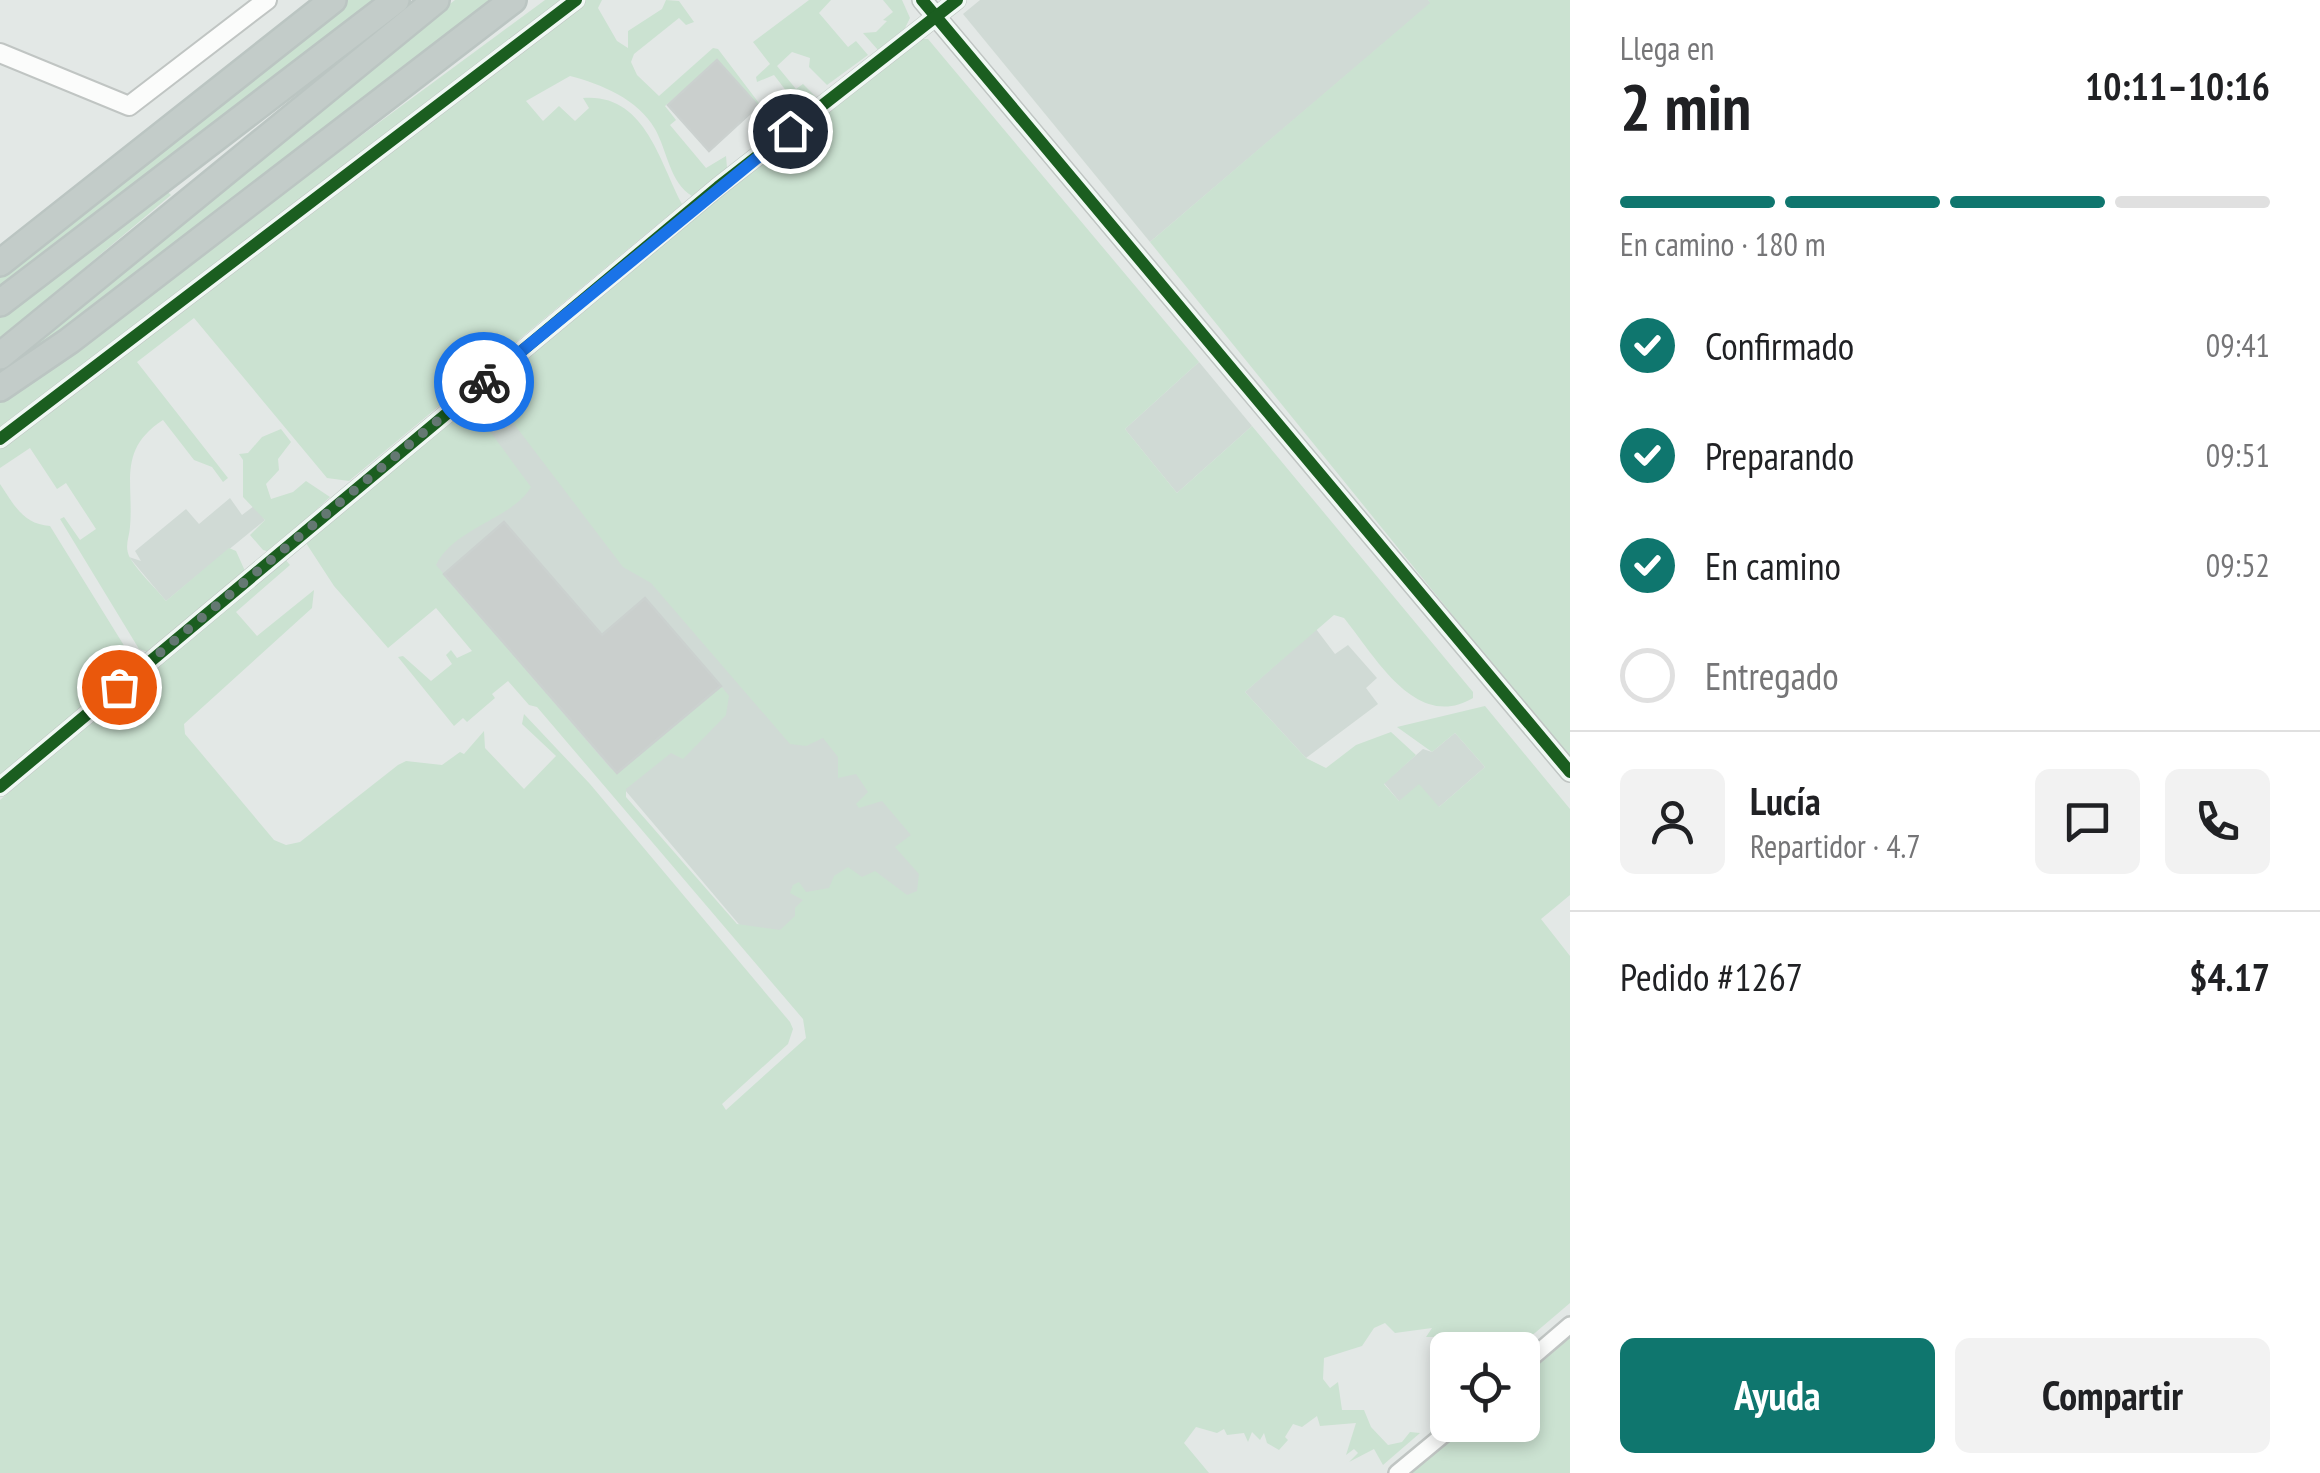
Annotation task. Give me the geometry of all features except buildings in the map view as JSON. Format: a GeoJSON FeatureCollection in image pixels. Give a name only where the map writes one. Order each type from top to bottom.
{"type":"FeatureCollection","features":[{"type":"Feature","properties":{"kind":"highway"},"geometry":{"type":"LineString","coordinates":[[0,263],[333,0]]}},
{"type":"Feature","properties":{"kind":"highway"},"geometry":{"type":"LineString","coordinates":[[0,303],[396,0]]}},
{"type":"Feature","properties":{"kind":"highway"},"geometry":{"type":"LineString","coordinates":[[0,356],[436,0]]}},
{"type":"Feature","properties":{"kind":"highway"},"geometry":{"type":"LineString","coordinates":[[0,388],[69,341],[513,0]]}},
{"type":"Feature","properties":{"kind":"street"},"geometry":{"type":"LineString","coordinates":[[0,53],[129,106],[267,0]]}},
{"type":"Feature","properties":{"kind":"street"},"geometry":{"type":"LineString","coordinates":[[0,439],[576,0]]}},
{"type":"Feature","properties":{"kind":"street"},"geometry":{"type":"LineString","coordinates":[[922,0],[1570,772]]}},
{"type":"Feature","properties":{"kind":"street"},"geometry":{"type":"LineString","coordinates":[[0,787],[703,200],[957,0]]}},
{"type":"Feature","properties":{"kind":"street"},"geometry":{"type":"LineString","coordinates":[[1540,1351],[1570,1325]]}},
{"type":"Feature","properties":{"kind":"street"},"geometry":{"type":"LineString","coordinates":[[1397,1473],[1434,1442]]}},
{"type":"Feature","properties":{"kind":"shaded area"},"geometry":{"type":"Polygon","coordinates":[[[980,0],[1431,3],[1150,242],[963,14],[980,0]]]}},
{"type":"Feature","properties":{"kind":"shaded area"},"geometry":{"type":"Polygon","coordinates":[[[1199,362],[1252,426],[1177,493],[1125,429],[1199,362]]]}},
{"type":"Feature","properties":{"kind":"shaded area"},"geometry":{"type":"Polygon","coordinates":[[[542,365],[983,885],[822,1022],[422,551],[439,452],[542,365]]]}},
{"type":"Feature","properties":{"kind":"shaded area"},"geometry":{"type":"Polygon","coordinates":[[[230,498],[242,515],[254,506],[265,520],[166,601],[129,557],[141,561],[135,551],[186,509],[199,524],[230,498]]]}},
{"type":"Feature","properties":{"kind":"shaded area"},"geometry":{"type":"Polygon","coordinates":[[[1316,629],[1335,654],[1348,645],[1377,678],[1366,688],[1378,704],[1306,758],[1245,692],[1316,629]]]}},
{"type":"Feature","properties":{"kind":"shaded area"},"geometry":{"type":"Polygon","coordinates":[[[1455,733],[1485,767],[1439,807],[1399,801],[1384,783],[1423,749],[1432,752],[1455,733]]]}},
{"type":"Feature","properties":{"kind":"green space"},"geometry":{"type":"Polygon","coordinates":[[[347,0],[382,0],[0,289],[0,275],[347,0]]]}},
{"type":"Feature","properties":{"kind":"green space"},"geometry":{"type":"Polygon","coordinates":[[[455,0],[503,0],[0,379],[0,372],[310,112],[455,0]]]}},
{"type":"Feature","properties":{"kind":"green space"},"geometry":{"type":"Polygon","coordinates":[[[545,0],[602,0],[598,8],[617,41],[628,48],[628,31],[662,9],[666,0],[679,1],[694,22],[686,25],[679,18],[634,54],[631,62],[637,75],[659,96],[713,48],[718,49],[777,127],[773,130],[759,123],[764,117],[717,61],[665,106],[676,120],[670,125],[706,168],[726,156],[727,168],[692,196],[674,175],[648,118],[618,94],[570,76],[526,101],[543,121],[559,106],[575,121],[589,108],[583,98],[604,99],[621,106],[647,133],[682,204],[349,481],[327,478],[194,318],[137,362],[228,478],[223,482],[212,467],[194,460],[163,420],[149,431],[133,455],[131,468],[127,546],[130,558],[166,601],[229,548],[236,551],[245,571],[151,653],[139,649],[60,519],[64,517],[80,540],[96,529],[66,483],[57,489],[30,448],[0,468],[0,402],[545,0]]]}},
{"type":"Feature","properties":{"kind":"green space"},"geometry":{"type":"Polygon","coordinates":[[[809,0],[831,0],[819,13],[848,47],[856,41],[868,55],[827,85],[809,67],[810,58],[792,52],[777,66],[796,89],[803,84],[816,97],[799,110],[788,111],[776,102],[787,92],[774,75],[757,82],[756,77],[770,64],[753,42],[809,0]]]}},
{"type":"Feature","properties":{"kind":"green space"},"geometry":{"type":"Polygon","coordinates":[[[883,0],[902,0],[910,18],[905,28],[878,50],[863,33],[876,32],[893,12],[883,0]]]}},
{"type":"Feature","properties":{"kind":"green space"},"geometry":{"type":"Polygon","coordinates":[[[1428,0],[1570,0],[1570,760],[1150,242],[1430,3],[1428,0]]]}},
{"type":"Feature","properties":{"kind":"green space"},"geometry":{"type":"Polygon","coordinates":[[[919,39],[928,39],[1199,362],[1125,429],[1177,493],[1252,426],[1473,692],[1473,698],[1452,706],[1433,705],[1415,698],[1383,669],[1344,618],[1334,615],[1245,692],[1306,758],[1326,768],[1356,745],[1391,732],[1416,755],[1384,784],[1399,801],[1419,784],[1439,807],[1485,767],[1455,733],[1432,752],[1397,727],[1485,706],[1570,809],[1570,895],[1541,919],[1570,956],[1570,1303],[1536,1332],[1430,1332],[1430,1337],[1426,1337],[1432,1328],[1395,1333],[1385,1323],[1374,1328],[1362,1346],[1324,1358],[1323,1379],[1330,1388],[1338,1382],[1342,1410],[1364,1410],[1371,1427],[1388,1445],[1402,1442],[1410,1432],[1420,1433],[1383,1465],[1374,1449],[1349,1462],[1358,1453],[1354,1449],[1346,1455],[1356,1423],[1320,1426],[1317,1416],[1302,1427],[1293,1424],[1285,1437],[1288,1440],[1279,1450],[1267,1443],[1264,1433],[1260,1440],[1252,1432],[1248,1442],[1244,1433],[1227,1435],[1224,1429],[1217,1433],[1196,1427],[1184,1443],[1209,1473],[0,1473],[0,800],[284,558],[290,565],[236,612],[257,636],[314,590],[312,608],[184,724],[185,734],[274,840],[286,845],[300,842],[398,765],[406,761],[442,765],[460,752],[464,754],[484,731],[485,748],[524,789],[556,756],[522,724],[524,714],[590,784],[790,1022],[793,1029],[788,1044],[722,1104],[726,1110],[806,1038],[803,1019],[537,707],[529,705],[508,681],[467,722],[463,718],[454,726],[398,657],[403,656],[431,681],[452,664],[446,655],[451,650],[457,658],[472,651],[436,608],[388,648],[334,586],[306,543],[465,407],[480,418],[531,487],[510,508],[456,541],[436,565],[611,769],[623,765],[716,680],[729,696],[726,715],[683,759],[671,753],[626,789],[626,797],[737,924],[780,930],[795,916],[795,908],[803,900],[790,893],[793,885],[799,882],[806,892],[829,888],[834,876],[848,867],[862,877],[875,871],[907,895],[917,891],[919,874],[895,847],[911,835],[882,801],[859,808],[856,804],[868,792],[856,774],[838,778],[838,757],[823,738],[806,746],[790,744],[651,583],[623,567],[495,399],[502,387],[499,382],[512,370],[736,181],[919,39]]]}},
{"type":"Feature","properties":{"kind":"green space"},"geometry":{"type":"Polygon","coordinates":[[[166,190],[171,195],[0,339],[0,313],[166,190]]]}},
{"type":"Feature","properties":{"kind":"green space"},"geometry":{"type":"Polygon","coordinates":[[[281,429],[291,442],[278,459],[279,470],[266,484],[271,499],[293,492],[306,481],[330,497],[270,552],[263,550],[250,535],[265,520],[243,497],[243,460],[239,454],[248,453],[262,437],[281,429]]]}},
{"type":"Feature","properties":{"kind":"green space"},"geometry":{"type":"Polygon","coordinates":[[[0,484],[26,517],[50,526],[136,665],[0,780],[0,484]]]}},
{"type":"Feature","properties":{"kind":"green space"},"geometry":{"type":"Polygon","coordinates":[[[1570,1330],[1570,1473],[1403,1473],[1439,1442],[1540,1442],[1540,1356],[1570,1330]]]}},
{"type":"Feature","properties":{"kind":"cycle path"},"geometry":{"type":"LineString","coordinates":[[0,439],[576,0]]}},
{"type":"Feature","properties":{"kind":"cycle path"},"geometry":{"type":"LineString","coordinates":[[922,0],[1570,772]]}},
{"type":"Feature","properties":{"kind":"cycle path"},"geometry":{"type":"LineString","coordinates":[[0,787],[718,187],[957,0]]}},
{"type":"Feature","properties":{"kind":"way so far"},"geometry":{"type":"LineString","coordinates":[[119,687],[484,382]]}},
{"type":"Feature","properties":{"kind":"route"},"geometry":{"type":"LineString","coordinates":[[484,382],[790,131]]}}]}
